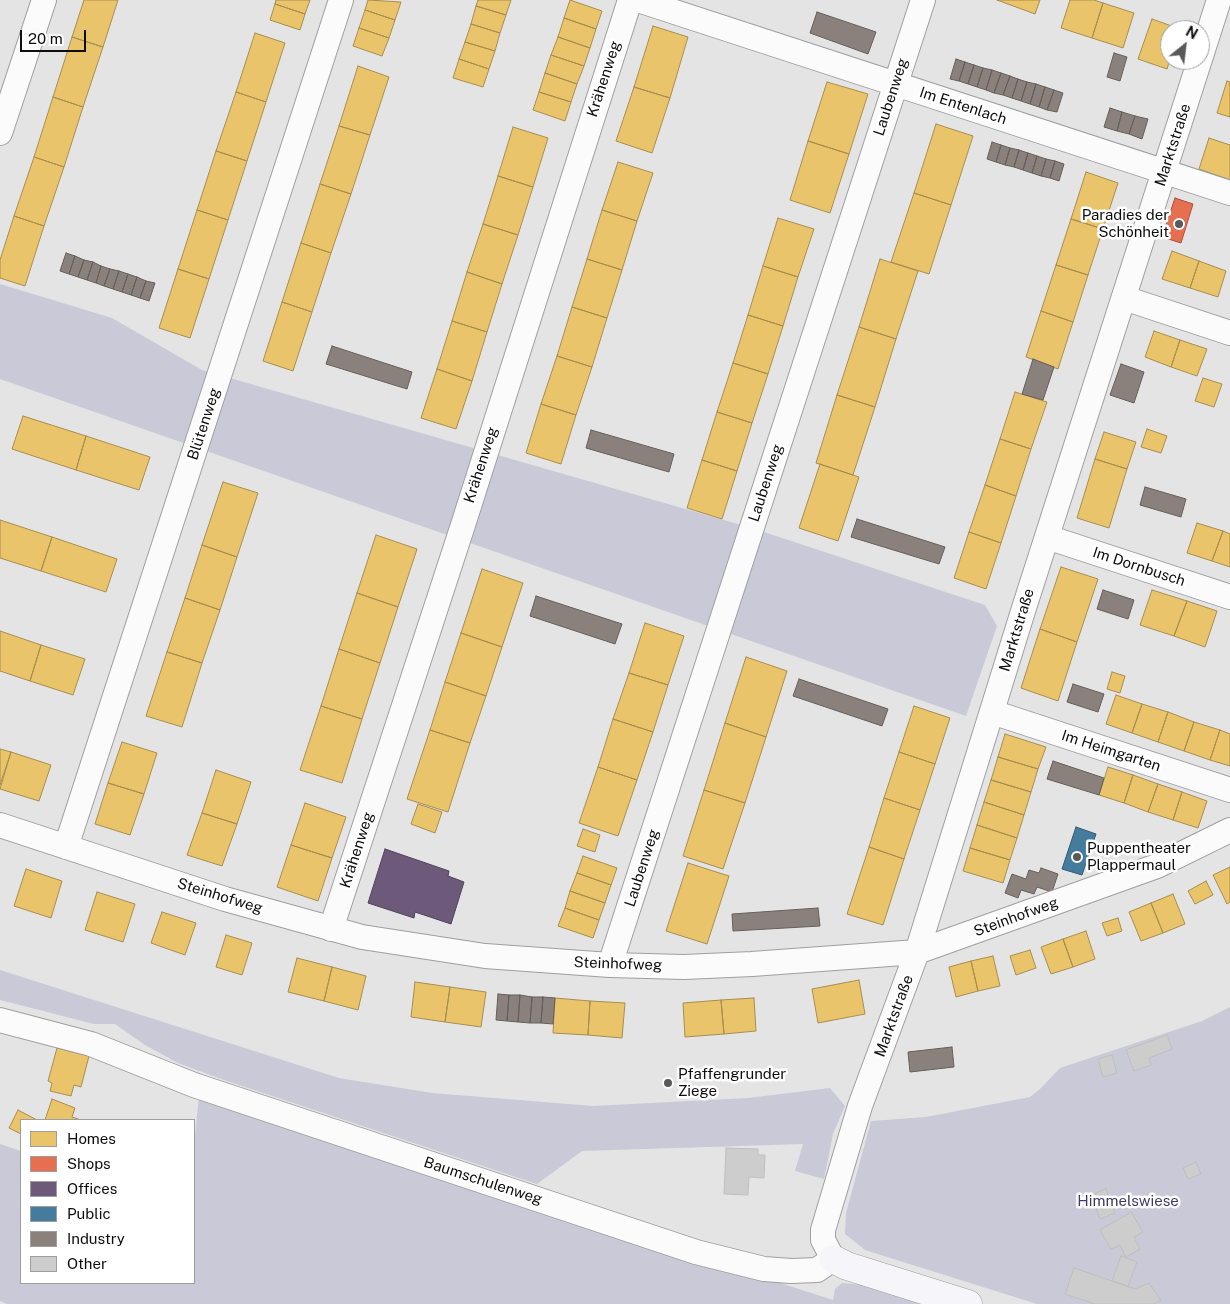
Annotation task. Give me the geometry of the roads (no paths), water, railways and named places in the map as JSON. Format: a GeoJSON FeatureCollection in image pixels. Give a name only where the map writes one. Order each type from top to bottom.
{"type":"FeatureCollection","features":[{"type":"Feature","properties":{"kind":"street"},"geometry":{"type":"LineString","coordinates":[[0,134],[44,0]]}},
{"type":"Feature","properties":{"kind":"street","name":"Blütenweg"},"geometry":{"type":"LineString","coordinates":[[66,847],[341,0]]}},
{"type":"Feature","properties":{"kind":"street","name":"Krähenweg"},"geometry":{"type":"LineString","coordinates":[[331,929],[460,534],[630,0]]}},
{"type":"Feature","properties":{"kind":"street","name":"Im Entenlach"},"geometry":{"type":"LineString","coordinates":[[638,0],[1230,193]]}},
{"type":"Feature","properties":{"kind":"street","name":"Laubenweg"},"geometry":{"type":"LineString","coordinates":[[610,965],[923,0]]}},
{"type":"Feature","properties":{"kind":"street","name":"Marktstraße"},"geometry":{"type":"LineString","coordinates":[[833,1259],[823,1240],[827,1216],[860,1106],[917,952],[1217,3]]}},
{"type":"Feature","properties":{"kind":"street"},"geometry":{"type":"LineString","coordinates":[[1124,298],[1230,333]]}},
{"type":"Feature","properties":{"kind":"street","name":"Im Dornbusch"},"geometry":{"type":"LineString","coordinates":[[1047,537],[1230,597]]}},
{"type":"Feature","properties":{"kind":"street","name":"Im Heimgarten"},"geometry":{"type":"LineString","coordinates":[[992,712],[1230,790]]}},
{"type":"Feature","properties":{"kind":"street","name":"Steinhofweg"},"geometry":{"type":"LineString","coordinates":[[0,825],[224,899],[362,937],[485,956],[610,965],[684,966],[752,964],[917,952],[1157,866],[1230,830]]}},
{"type":"Feature","properties":{"kind":"street","name":"Baumschulenweg"},"geometry":{"type":"LineString","coordinates":[[0,1020],[91,1044],[194,1085],[696,1252],[764,1269],[791,1271],[817,1270],[833,1259]]}},
{"type":"Feature","properties":{"kind":"street"},"geometry":{"type":"LineString","coordinates":[[833,1259],[847,1266],[968,1304]]}},
{"type":"Feature","properties":{"kind":"place","name":"Paradies der Schönheit"},"geometry":{"type":"Point","coordinates":[1179,224]}},
{"type":"Feature","properties":{"kind":"place","name":"Puppentheater Plappermaul"},"geometry":{"type":"Point","coordinates":[1077,857]}},
{"type":"Feature","properties":{"kind":"place","name":"Pfaffengrunder Ziege"},"geometry":{"type":"Point","coordinates":[668,1083]}},
{"type":"Feature","properties":{"kind":"park label","name":"Himmelswiese"},"geometry":{"type":"Point","coordinates":[1128,1201]}}]}
